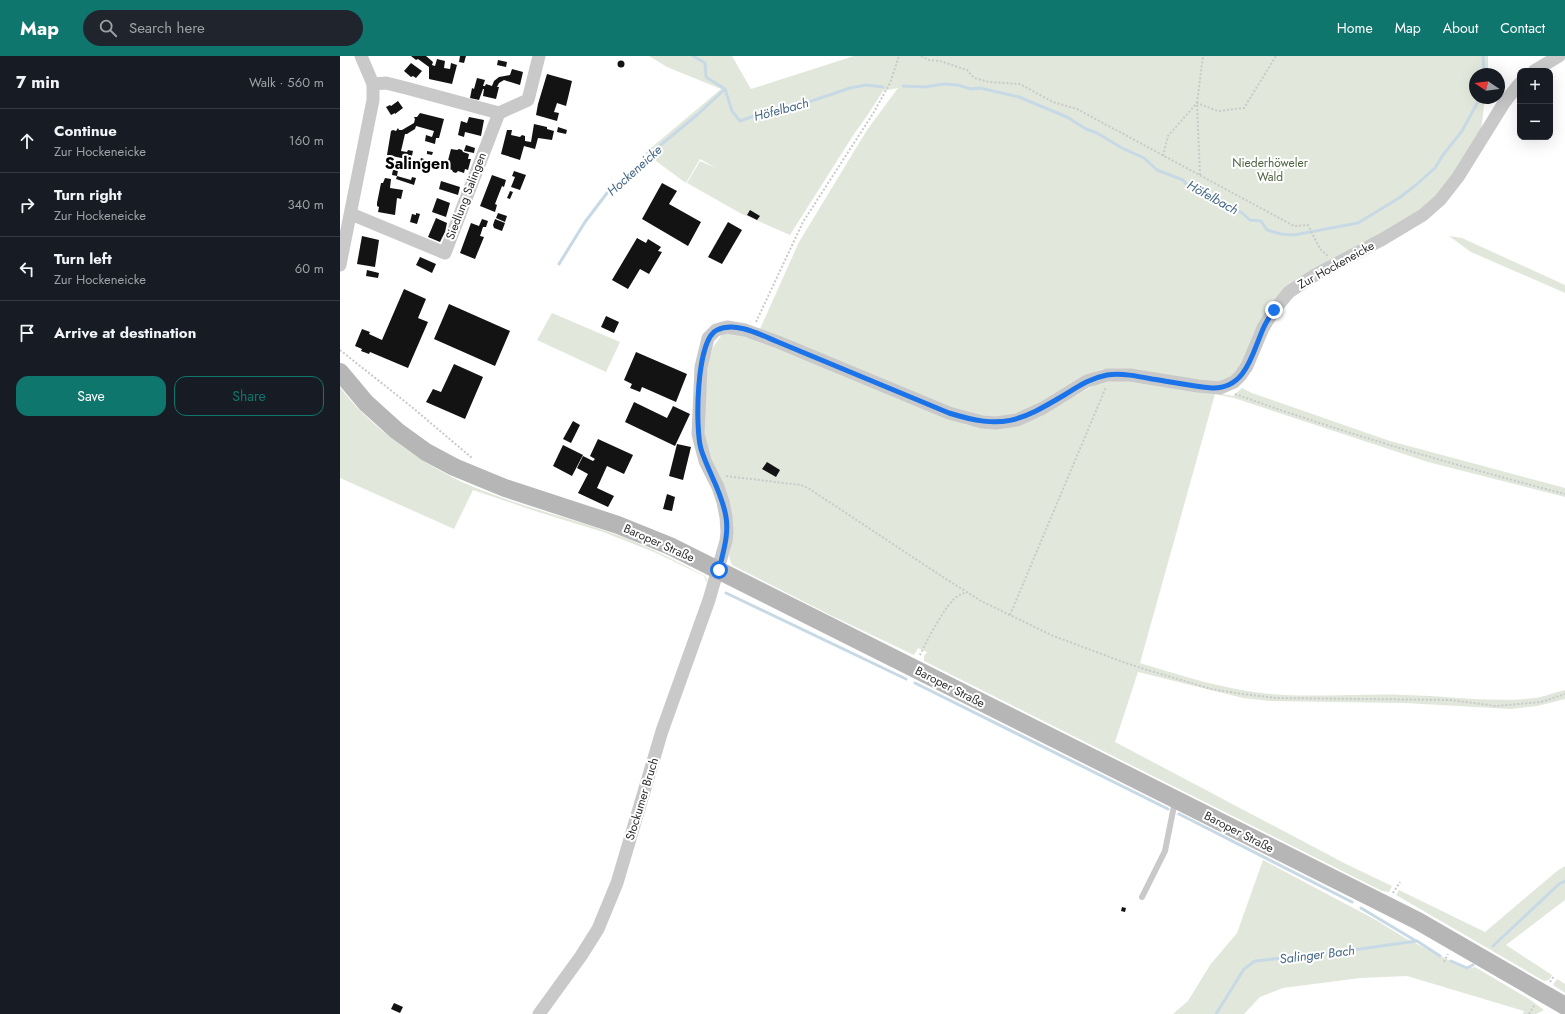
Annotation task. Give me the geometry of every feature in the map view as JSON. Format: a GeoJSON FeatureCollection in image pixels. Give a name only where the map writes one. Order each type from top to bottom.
{"type":"FeatureCollection","features":[{"type":"Feature","properties":{"kind":"main road","name":"Baroper Straße"},"geometry":{"type":"LineString","coordinates":[[340,372],[366,403],[397,431],[426,452],[454,467],[505,488],[644,535],[719,570],[1418,921],[1565,1006]]}},
{"type":"Feature","properties":{"kind":"street"},"geometry":{"type":"LineString","coordinates":[[340,265],[373,100],[373,84],[361,56]]}},
{"type":"Feature","properties":{"kind":"street"},"geometry":{"type":"LineString","coordinates":[[373,84],[386,83],[499,113],[528,100],[539,56]]}},
{"type":"Feature","properties":{"kind":"street"},"geometry":{"type":"LineString","coordinates":[[1539,68],[1559,56]]}},
{"type":"Feature","properties":{"kind":"street","name":"Zur Hockeneicke"},"geometry":{"type":"LineString","coordinates":[[1220,388],[1234,382],[1248,366],[1263,328],[1280,301],[1289,292],[1315,275],[1423,215],[1440,200],[1458,177],[1504,103],[1517,87]]}},
{"type":"Feature","properties":{"kind":"street","name":"Siedlung Salingen"},"geometry":{"type":"LineString","coordinates":[[351,214],[444,253],[499,113]]}},
{"type":"Feature","properties":{"kind":"street"},"geometry":{"type":"LineString","coordinates":[[719,570],[726,541],[727,525],[723,502],[705,461],[698,434],[699,383],[704,351],[708,338],[716,330],[727,327],[750,331],[949,413],[982,422],[996,423],[1017,420],[1043,408],[1087,381],[1096,377],[1111,374],[1130,375],[1220,388]]}},
{"type":"Feature","properties":{"kind":"street","name":"Stockumer Bruch"},"geometry":{"type":"LineString","coordinates":[[540,1014],[598,929],[617,883],[662,731],[719,570]]}},
{"type":"Feature","properties":{"kind":"lane"},"geometry":{"type":"LineString","coordinates":[[1142,897],[1165,852],[1175,799]]}},
{"type":"Feature","properties":{"kind":"path"},"geometry":{"type":"LineString","coordinates":[[750,331],[761,314],[803,222],[874,112],[890,83],[899,56]]}},
{"type":"Feature","properties":{"kind":"path"},"geometry":{"type":"LineString","coordinates":[[921,56],[929,60],[940,61],[967,70],[974,78],[989,82],[1020,84],[1053,102],[1077,109],[1294,226],[1308,225],[1320,249],[1337,264]]}},
{"type":"Feature","properties":{"kind":"path"},"geometry":{"type":"LineString","coordinates":[[1200,175],[1197,103],[1203,56]]}},
{"type":"Feature","properties":{"kind":"path"},"geometry":{"type":"LineString","coordinates":[[1197,103],[1218,111],[1244,108],[1276,56]]}},
{"type":"Feature","properties":{"kind":"path"},"geometry":{"type":"LineString","coordinates":[[1163,156],[1168,136],[1197,103]]}},
{"type":"Feature","properties":{"kind":"path"},"geometry":{"type":"LineString","coordinates":[[340,350],[477,461]]}},
{"type":"Feature","properties":{"kind":"path"},"geometry":{"type":"LineString","coordinates":[[1010,615],[1111,374]]}},
{"type":"Feature","properties":{"kind":"path"},"geometry":{"type":"LineString","coordinates":[[1220,388],[1396,448],[1565,494]]}},
{"type":"Feature","properties":{"kind":"path"},"geometry":{"type":"LineString","coordinates":[[712,476],[792,483],[808,488],[967,592],[1010,615],[1051,635],[1144,670],[1211,688],[1276,698],[1451,700],[1496,706],[1541,702],[1565,694]]}},
{"type":"Feature","properties":{"kind":"path"},"geometry":{"type":"LineString","coordinates":[[922,652],[952,601],[959,595],[967,592]]}},
{"type":"Feature","properties":{"kind":"path"},"geometry":{"type":"LineString","coordinates":[[1392,894],[1400,882]]}},
{"type":"Feature","properties":{"kind":"green space","name":"Niederhöweler Wald"},"geometry":{"type":"Polygon","coordinates":[[[649,56],[732,56],[751,89],[854,56],[1488,56],[1488,68],[1469,68],[1469,104],[1484,104],[1480,139],[1447,192],[1280,301],[1276,297],[1267,311],[1254,345],[1232,378],[1216,384],[1121,370],[1102,369],[1089,374],[1025,412],[994,419],[959,413],[760,329],[799,242],[867,130],[898,88],[883,91],[790,235],[740,213],[687,183],[700,161],[716,168],[700,159],[686,183],[645,153],[721,89],[667,67],[649,56]]]}},
{"type":"Feature","properties":{"kind":"green space"},"geometry":{"type":"Polygon","coordinates":[[[1449,236],[1462,238],[1565,285],[1565,293],[1471,252],[1449,236]]]}},
{"type":"Feature","properties":{"kind":"green space"},"geometry":{"type":"Polygon","coordinates":[[[552,313],[620,342],[606,372],[537,340],[552,313]]]}},
{"type":"Feature","properties":{"kind":"green space"},"geometry":{"type":"Polygon","coordinates":[[[735,331],[967,425],[975,426],[1037,418],[1105,379],[1135,378],[1233,396],[1242,388],[1252,393],[1390,441],[1565,488],[1565,497],[1428,462],[1234,398],[1215,394],[1140,663],[1221,686],[1270,694],[1304,696],[1389,695],[1504,700],[1536,698],[1565,690],[1565,699],[1537,706],[1511,709],[1405,703],[1270,701],[1243,698],[1138,672],[1115,742],[1346,864],[1392,886],[1389,892],[1382,891],[924,661],[924,656],[927,652],[918,648],[914,655],[832,616],[732,565],[729,557],[732,531],[708,455],[702,421],[708,362],[713,347],[723,333],[735,331]]]}},
{"type":"Feature","properties":{"kind":"green space"},"geometry":{"type":"Polygon","coordinates":[[[340,387],[357,407],[383,431],[416,456],[443,472],[462,482],[503,498],[628,539],[658,552],[705,576],[707,583],[704,576],[654,552],[603,532],[473,490],[454,529],[340,478],[340,387]]]}},
{"type":"Feature","properties":{"kind":"green space"},"geometry":{"type":"Polygon","coordinates":[[[1263,860],[1376,920],[1405,938],[1467,969],[1475,967],[1529,999],[1544,1010],[1536,1014],[1523,1014],[1524,1011],[1407,976],[1360,978],[1283,988],[1260,997],[1244,1014],[1173,1014],[1188,1001],[1210,965],[1237,933],[1263,860]]]}},
{"type":"Feature","properties":{"kind":"green space"},"geometry":{"type":"Polygon","coordinates":[[[1565,866],[1565,900],[1506,945],[1552,975],[1549,980],[1544,981],[1396,895],[1399,890],[1485,932],[1557,871],[1565,866]]]}},
{"type":"Feature","properties":{"kind":"green space"},"geometry":{"type":"Polygon","coordinates":[[[1557,979],[1565,984],[1565,993],[1553,985],[1557,979]]]}},
{"type":"Feature","properties":{"kind":"building"},"geometry":{"type":"Polygon","coordinates":[[[411,56],[426,56],[433,62],[432,65],[435,66],[437,59],[445,61],[444,68],[450,69],[451,63],[457,65],[452,84],[429,79],[429,67],[411,56]]]}},
{"type":"Feature","properties":{"kind":"building"},"geometry":{"type":"Polygon","coordinates":[[[460,56],[466,56],[464,63],[459,62],[460,56]]]}},
{"type":"Feature","properties":{"kind":"building"},"geometry":{"type":"Polygon","coordinates":[[[498,60],[507,62],[506,67],[497,65],[498,60]]]}},
{"type":"Feature","properties":{"kind":"building"},"geometry":{"type":"Polygon","coordinates":[[[621,61],[624,64],[621,67],[618,64],[621,61]]]}},
{"type":"Feature","properties":{"kind":"building"},"geometry":{"type":"Polygon","coordinates":[[[411,63],[422,71],[416,78],[413,76],[411,77],[404,71],[411,63]]]}},
{"type":"Feature","properties":{"kind":"building"},"geometry":{"type":"Polygon","coordinates":[[[512,69],[523,72],[520,85],[504,80],[499,83],[497,87],[499,87],[496,99],[483,96],[484,89],[479,100],[470,98],[472,88],[474,89],[477,78],[485,80],[483,86],[486,84],[492,86],[494,81],[499,77],[510,75],[512,69]]]}},
{"type":"Feature","properties":{"kind":"building"},"geometry":{"type":"Polygon","coordinates":[[[547,74],[572,81],[566,106],[557,103],[554,112],[559,113],[557,121],[536,115],[547,74]]]}},
{"type":"Feature","properties":{"kind":"building"},"geometry":{"type":"Polygon","coordinates":[[[398,101],[403,108],[391,115],[386,107],[391,106],[398,101]]]}},
{"type":"Feature","properties":{"kind":"building"},"geometry":{"type":"Polygon","coordinates":[[[420,113],[444,119],[439,138],[436,138],[435,144],[425,141],[426,135],[432,137],[434,131],[416,126],[415,129],[405,134],[401,151],[413,151],[411,160],[387,155],[391,131],[396,131],[398,128],[399,130],[402,130],[414,123],[414,117],[417,117],[420,113]]]}},
{"type":"Feature","properties":{"kind":"building"},"geometry":{"type":"Polygon","coordinates":[[[469,117],[484,120],[481,136],[465,132],[464,137],[458,135],[461,121],[467,123],[469,117]]]}},
{"type":"Feature","properties":{"kind":"building"},"geometry":{"type":"Polygon","coordinates":[[[534,124],[547,127],[547,129],[554,131],[552,140],[538,138],[535,149],[524,146],[520,160],[501,154],[507,130],[512,130],[511,135],[520,137],[522,135],[525,136],[525,141],[531,142],[534,124]]]}},
{"type":"Feature","properties":{"kind":"building"},"geometry":{"type":"Polygon","coordinates":[[[558,127],[567,130],[566,134],[557,132],[558,127]]]}},
{"type":"Feature","properties":{"kind":"building"},"geometry":{"type":"Polygon","coordinates":[[[466,145],[475,148],[474,153],[464,151],[466,145]]]}},
{"type":"Feature","properties":{"kind":"building"},"geometry":{"type":"Polygon","coordinates":[[[451,149],[459,149],[469,154],[468,159],[471,159],[468,170],[465,169],[464,173],[458,171],[456,173],[446,168],[451,149]]]}},
{"type":"Feature","properties":{"kind":"building"},"geometry":{"type":"Polygon","coordinates":[[[427,151],[433,152],[432,155],[427,154],[427,151]]]}},
{"type":"Feature","properties":{"kind":"building"},"geometry":{"type":"Polygon","coordinates":[[[421,158],[424,159],[422,165],[427,166],[426,171],[418,168],[421,158]]]}},
{"type":"Feature","properties":{"kind":"building"},"geometry":{"type":"Polygon","coordinates":[[[394,163],[399,164],[397,176],[392,175],[394,163]]]}},
{"type":"Feature","properties":{"kind":"building"},"geometry":{"type":"Polygon","coordinates":[[[514,171],[526,175],[520,190],[511,187],[515,177],[512,176],[514,171]]]}},
{"type":"Feature","properties":{"kind":"building"},"geometry":{"type":"Polygon","coordinates":[[[492,175],[506,180],[495,204],[497,205],[495,212],[480,206],[492,175]]]}},
{"type":"Feature","properties":{"kind":"building"},"geometry":{"type":"Polygon","coordinates":[[[397,176],[411,180],[412,177],[416,178],[414,185],[396,179],[397,176]]]}},
{"type":"Feature","properties":{"kind":"building"},"geometry":{"type":"Polygon","coordinates":[[[385,178],[391,179],[390,188],[403,190],[401,199],[397,198],[395,215],[378,212],[379,207],[377,206],[377,203],[381,183],[383,183],[385,178]]]}},
{"type":"Feature","properties":{"kind":"building"},"geometry":{"type":"Polygon","coordinates":[[[441,181],[460,187],[458,195],[439,189],[441,181]]]}},
{"type":"Feature","properties":{"kind":"building"},"geometry":{"type":"Polygon","coordinates":[[[662,183],[677,191],[669,204],[701,222],[688,246],[642,219],[662,183]]]}},
{"type":"Feature","properties":{"kind":"building"},"geometry":{"type":"Polygon","coordinates":[[[510,191],[513,192],[510,199],[507,198],[510,191]]]}},
{"type":"Feature","properties":{"kind":"building"},"geometry":{"type":"Polygon","coordinates":[[[437,198],[450,203],[446,217],[432,212],[437,198]]]}},
{"type":"Feature","properties":{"kind":"building"},"geometry":{"type":"Polygon","coordinates":[[[750,210],[760,216],[757,220],[747,215],[750,210]]]}},
{"type":"Feature","properties":{"kind":"building"},"geometry":{"type":"Polygon","coordinates":[[[416,213],[420,214],[417,224],[410,222],[412,214],[416,215],[416,213]]]}},
{"type":"Feature","properties":{"kind":"building"},"geometry":{"type":"Polygon","coordinates":[[[498,213],[507,216],[505,222],[496,218],[498,213]]]}},
{"type":"Feature","properties":{"kind":"building"},"geometry":{"type":"Polygon","coordinates":[[[436,218],[447,223],[445,232],[440,242],[428,237],[436,218]]]}},
{"type":"Feature","properties":{"kind":"building"},"geometry":{"type":"Polygon","coordinates":[[[482,219],[488,221],[486,227],[483,227],[480,236],[484,237],[475,259],[460,253],[471,223],[479,226],[482,219]]]}},
{"type":"Feature","properties":{"kind":"building"},"geometry":{"type":"Polygon","coordinates":[[[495,219],[505,223],[502,231],[494,228],[493,225],[495,219]]]}},
{"type":"Feature","properties":{"kind":"building"},"geometry":{"type":"Polygon","coordinates":[[[728,222],[742,230],[722,264],[708,257],[728,222]]]}},
{"type":"Feature","properties":{"kind":"building"},"geometry":{"type":"Polygon","coordinates":[[[362,236],[379,240],[375,267],[357,264],[362,236]]]}},
{"type":"Feature","properties":{"kind":"building"},"geometry":{"type":"Polygon","coordinates":[[[637,238],[646,243],[648,239],[661,247],[658,251],[662,252],[649,274],[640,269],[628,289],[612,280],[637,238]]]}},
{"type":"Feature","properties":{"kind":"building"},"geometry":{"type":"Polygon","coordinates":[[[420,257],[436,264],[432,273],[416,265],[420,257]]]}},
{"type":"Feature","properties":{"kind":"building"},"geometry":{"type":"Polygon","coordinates":[[[367,270],[379,273],[378,278],[366,276],[367,270]]]}},
{"type":"Feature","properties":{"kind":"building"},"geometry":{"type":"Polygon","coordinates":[[[404,289],[426,299],[418,318],[428,322],[408,368],[370,352],[369,354],[361,351],[362,349],[355,346],[362,329],[370,332],[369,334],[382,340],[404,289]]]}},
{"type":"Feature","properties":{"kind":"building"},"geometry":{"type":"Polygon","coordinates":[[[449,304],[510,331],[495,366],[434,339],[449,304]]]}},
{"type":"Feature","properties":{"kind":"building"},"geometry":{"type":"Polygon","coordinates":[[[606,316],[619,322],[614,333],[601,327],[606,316]]]}},
{"type":"Feature","properties":{"kind":"building"},"geometry":{"type":"Polygon","coordinates":[[[636,352],[687,374],[676,402],[642,387],[640,392],[630,388],[632,384],[624,380],[636,352]]]}},
{"type":"Feature","properties":{"kind":"building"},"geometry":{"type":"Polygon","coordinates":[[[454,364],[483,377],[465,419],[426,402],[433,389],[441,392],[454,364]]]}},
{"type":"Feature","properties":{"kind":"building"},"geometry":{"type":"Polygon","coordinates":[[[634,402],[667,418],[673,406],[690,414],[675,446],[625,422],[634,402]]]}},
{"type":"Feature","properties":{"kind":"building"},"geometry":{"type":"Polygon","coordinates":[[[573,421],[580,425],[571,443],[563,439],[573,421]]]}},
{"type":"Feature","properties":{"kind":"building"},"geometry":{"type":"Polygon","coordinates":[[[598,439],[633,455],[624,474],[607,466],[597,488],[614,496],[608,507],[578,493],[588,474],[577,468],[583,456],[593,461],[595,459],[590,456],[598,439]]]}},
{"type":"Feature","properties":{"kind":"building"},"geometry":{"type":"Polygon","coordinates":[[[677,444],[691,447],[683,480],[669,476],[677,444]]]}},
{"type":"Feature","properties":{"kind":"building"},"geometry":{"type":"Polygon","coordinates":[[[563,445],[583,455],[572,476],[553,466],[563,445]]]}},
{"type":"Feature","properties":{"kind":"building"},"geometry":{"type":"Polygon","coordinates":[[[767,462],[780,470],[776,477],[762,469],[767,462]]]}},
{"type":"Feature","properties":{"kind":"building"},"geometry":{"type":"Polygon","coordinates":[[[667,494],[675,497],[672,511],[663,509],[667,494]]]}},
{"type":"Feature","properties":{"kind":"building"},"geometry":{"type":"Polygon","coordinates":[[[1122,907],[1126,908],[1125,912],[1121,911],[1122,907]]]}},
{"type":"Feature","properties":{"kind":"building"},"geometry":{"type":"Polygon","coordinates":[[[394,1003],[403,1007],[400,1013],[391,1009],[394,1003]]]}},
{"type":"Feature","properties":{"kind":"waterway","name":"Höfelbach"},"geometry":{"type":"LineString","coordinates":[[693,56],[705,63],[706,77],[725,89],[732,111],[740,121],[765,112],[779,112],[850,88],[866,85],[883,87]]}},
{"type":"Feature","properties":{"kind":"waterway","name":"Höfelbach"},"geometry":{"type":"LineString","coordinates":[[1483,56],[1484,68]]}},
{"type":"Feature","properties":{"kind":"waterway","name":"Höfelbach"},"geometry":{"type":"LineString","coordinates":[[903,86],[924,87],[944,84],[958,85],[971,89],[980,88],[1019,97],[1067,117],[1086,129],[1097,133],[1122,148],[1144,158],[1157,170],[1183,180],[1188,186],[1200,188],[1209,195],[1221,200],[1231,209],[1241,212],[1250,220],[1261,221],[1267,230],[1281,234],[1294,235],[1358,223],[1399,198],[1435,168],[1443,155],[1462,131],[1477,104]]}},
{"type":"Feature","properties":{"kind":"waterway","name":"Hockeneicke"},"geometry":{"type":"LineString","coordinates":[[559,264],[585,222],[607,193],[725,89]]}},
{"type":"Feature","properties":{"kind":"waterway"},"geometry":{"type":"LineString","coordinates":[[726,593],[906,679]]}},
{"type":"Feature","properties":{"kind":"waterway"},"geometry":{"type":"LineString","coordinates":[[915,683],[1168,809]]}},
{"type":"Feature","properties":{"kind":"waterway"},"geometry":{"type":"LineString","coordinates":[[1179,814],[1352,902]]}},
{"type":"Feature","properties":{"kind":"waterway","name":"Salinger Bach"},"geometry":{"type":"LineString","coordinates":[[1493,946],[1559,884],[1565,881]]}},
{"type":"Feature","properties":{"kind":"waterway"},"geometry":{"type":"LineString","coordinates":[[1361,908],[1416,941]]}},
{"type":"Feature","properties":{"kind":"waterway","name":"Salinger Bach"},"geometry":{"type":"LineString","coordinates":[[1216,1014],[1244,969],[1255,961],[1338,952],[1417,941],[1440,956]]}},
{"type":"Feature","properties":{"kind":"waterway","name":"Salinger Bach"},"geometry":{"type":"LineString","coordinates":[[1451,961],[1467,968],[1473,965]]}},
{"type":"Feature","properties":{"kind":"district","name":"Salingen"},"geometry":{"type":"Point","coordinates":[417,163]}},
{"type":"Feature","properties":{"kind":"route"},"geometry":{"type":"LineString","coordinates":[[719,570],[726,541],[726,517],[718,487],[705,461],[698,434],[699,383],[701,367],[708,338],[716,330],[727,327],[750,331],[949,413],[982,422],[996,423],[1017,420],[1043,408],[1087,381],[1096,377],[1107,375],[1130,375],[1212,388],[1227,386],[1234,382],[1248,366],[1263,328],[1274,310]]}}]}
